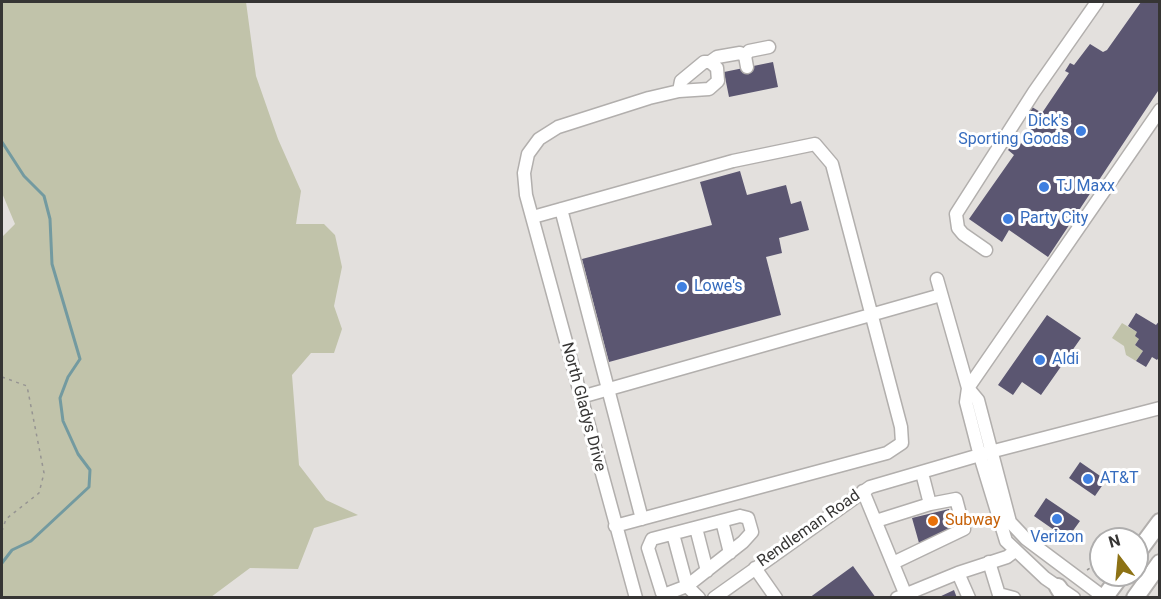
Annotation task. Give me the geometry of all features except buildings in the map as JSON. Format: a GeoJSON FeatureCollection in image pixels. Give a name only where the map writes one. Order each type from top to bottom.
{"type":"FeatureCollection","features":[{"type":"Feature","properties":{"kind":"highway"},"geometry":{"type":"LineString","coordinates":[[1149,537],[1160,522]]}},
{"type":"Feature","properties":{"kind":"highway"},"geometry":{"type":"LineString","coordinates":[[1135,597],[1146,589],[1160,563]]}},
{"type":"Feature","properties":{"kind":"street"},"geometry":{"type":"LineString","coordinates":[[986,250],[963,234],[958,228],[956,214],[1034,92],[1097,2]]}},
{"type":"Feature","properties":{"kind":"street"},"geometry":{"type":"LineString","coordinates":[[679,91],[681,81],[691,70],[704,62],[710,62],[728,54],[746,61],[750,51],[769,46]]}},
{"type":"Feature","properties":{"kind":"street","name":"North Gladys Drive"},"geometry":{"type":"LineString","coordinates":[[636,597],[526,195],[524,173],[528,154],[539,139],[558,127],[590,115],[679,91],[709,89],[718,81],[717,68],[710,62]]}},
{"type":"Feature","properties":{"kind":"street"},"geometry":{"type":"LineString","coordinates":[[968,388],[1160,110]]}},
{"type":"Feature","properties":{"kind":"street"},"geometry":{"type":"LineString","coordinates":[[533,217],[733,161],[815,144],[831,164],[901,428],[902,443],[887,453],[615,526]]}},
{"type":"Feature","properties":{"kind":"street"},"geometry":{"type":"LineString","coordinates":[[561,209],[642,519]]}},
{"type":"Feature","properties":{"kind":"street"},"geometry":{"type":"LineString","coordinates":[[937,279],[968,388],[966,402],[1010,522],[1026,539],[1104,597]]}},
{"type":"Feature","properties":{"kind":"street"},"geometry":{"type":"LineString","coordinates":[[581,397],[651,379],[681,366],[941,295]]}},
{"type":"Feature","properties":{"kind":"street","name":"Rendleman Road"},"geometry":{"type":"LineString","coordinates":[[714,597],[863,491],[985,454],[1160,408]]}},
{"type":"Feature","properties":{"kind":"street"},"geometry":{"type":"LineString","coordinates":[[985,454],[1000,524],[1006,541],[1062,592],[1074,597]]}},
{"type":"Feature","properties":{"kind":"street"},"geometry":{"type":"LineString","coordinates":[[922,473],[930,504]]}},
{"type":"Feature","properties":{"kind":"street"},"geometry":{"type":"LineString","coordinates":[[863,491],[903,596],[958,573],[1007,557],[1015,551]]}},
{"type":"Feature","properties":{"kind":"street"},"geometry":{"type":"LineString","coordinates":[[876,521],[930,504],[956,499],[964,530],[892,563]]}},
{"type":"Feature","properties":{"kind":"street"},"geometry":{"type":"LineString","coordinates":[[744,516],[748,518],[752,532],[730,553],[687,586],[666,594],[659,589],[649,543],[696,528],[744,516]]}},
{"type":"Feature","properties":{"kind":"street"},"geometry":{"type":"LineString","coordinates":[[722,521],[730,553]]}},
{"type":"Feature","properties":{"kind":"street"},"geometry":{"type":"LineString","coordinates":[[696,528],[707,571]]}},
{"type":"Feature","properties":{"kind":"street"},"geometry":{"type":"LineString","coordinates":[[673,534],[687,586],[699,597]]}},
{"type":"Feature","properties":{"kind":"street"},"geometry":{"type":"LineString","coordinates":[[989,562],[999,596],[1014,597]]}},
{"type":"Feature","properties":{"kind":"street"},"geometry":{"type":"LineString","coordinates":[[755,568],[776,597]]}},
{"type":"Feature","properties":{"kind":"street"},"geometry":{"type":"LineString","coordinates":[[958,573],[969,597]]}},
{"type":"Feature","properties":{"kind":"path"},"geometry":{"type":"LineString","coordinates":[[2,377],[27,386],[44,473],[39,493],[6,519],[2,531]]}},
{"type":"Feature","properties":{"kind":"green space"},"geometry":{"type":"Polygon","coordinates":[[[2,2],[246,2],[256,76],[278,139],[301,191],[296,224],[324,224],[335,235],[342,267],[334,306],[342,329],[334,353],[311,353],[292,375],[299,465],[326,500],[358,515],[314,528],[298,569],[250,568],[211,597],[2,597],[2,237],[15,224],[2,193],[2,2]]]}},
{"type":"Feature","properties":{"kind":"green space"},"geometry":{"type":"Polygon","coordinates":[[[1122,323],[1137,332],[1139,339],[1135,345],[1143,351],[1136,361],[1126,355],[1124,346],[1112,338],[1122,323]]]}},
{"type":"Feature","properties":{"kind":"waterway"},"geometry":{"type":"LineString","coordinates":[[2,142],[24,176],[44,196],[50,219],[52,264],[80,359],[68,377],[60,398],[63,421],[78,454],[90,470],[89,487],[31,541],[12,550],[2,563]]}},
{"type":"Feature","properties":{"kind":"place","name":"Dick's Sporting Goods"},"geometry":{"type":"Point","coordinates":[1081,131]}},
{"type":"Feature","properties":{"kind":"place","name":"TJ Maxx"},"geometry":{"type":"Point","coordinates":[1044,187]}},
{"type":"Feature","properties":{"kind":"place","name":"Party City"},"geometry":{"type":"Point","coordinates":[1008,219]}},
{"type":"Feature","properties":{"kind":"place","name":"Lowe's"},"geometry":{"type":"Point","coordinates":[682,287]}},
{"type":"Feature","properties":{"kind":"place","name":"Aldi"},"geometry":{"type":"Point","coordinates":[1040,360]}},
{"type":"Feature","properties":{"kind":"place","name":"AT&T"},"geometry":{"type":"Point","coordinates":[1088,479]}},
{"type":"Feature","properties":{"kind":"place","name":"Verizon"},"geometry":{"type":"Point","coordinates":[1057,519]}},
{"type":"Feature","properties":{"kind":"place","name":"Subway"},"geometry":{"type":"Point","coordinates":[933,521]}}]}
